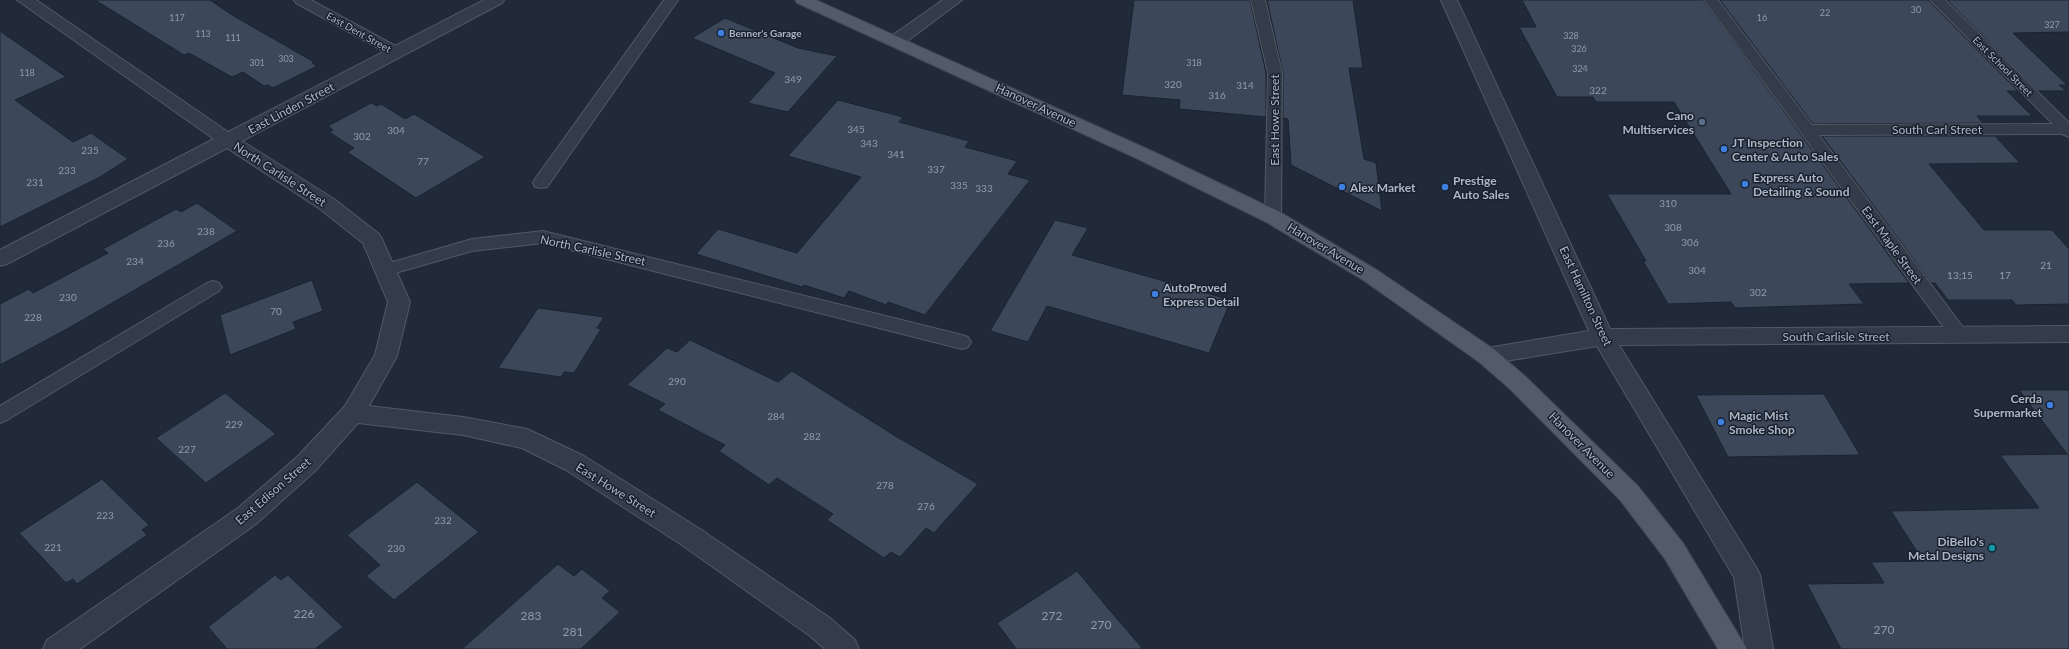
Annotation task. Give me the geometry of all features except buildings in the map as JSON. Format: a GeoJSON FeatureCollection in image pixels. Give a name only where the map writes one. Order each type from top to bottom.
{"type":"FeatureCollection","features":[{"type":"Feature","properties":{"kind":"main road","name":"Hanover Avenue"},"geometry":{"type":"LineString","coordinates":[[803,0],[1145,155],[1273,217],[1370,275],[1487,356],[1529,393],[1629,493],[1674,551],[1733,649]]}},
{"type":"Feature","properties":{"kind":"street","name":"North Carlisle Street"},"geometry":{"type":"LineString","coordinates":[[25,0],[229,141],[327,204],[372,238],[385,270]]}},
{"type":"Feature","properties":{"kind":"street","name":"East Linden Street"},"geometry":{"type":"LineString","coordinates":[[0,259],[229,141],[496,0]]}},
{"type":"Feature","properties":{"kind":"street"},"geometry":{"type":"LineString","coordinates":[[896,41],[954,0]]}},
{"type":"Feature","properties":{"kind":"street","name":"East Hamilton Street"},"geometry":{"type":"LineString","coordinates":[[1448,0],[1573,268],[1603,337],[1747,575],[1759,649]]}},
{"type":"Feature","properties":{"kind":"street","name":"East Edison Street"},"geometry":{"type":"LineString","coordinates":[[57,649],[247,516],[306,464],[353,413],[386,356],[399,302],[385,270]]}},
{"type":"Feature","properties":{"kind":"street","name":"South Carlisle Street"},"geometry":{"type":"LineString","coordinates":[[1603,337],[2069,334]]}},
{"type":"Feature","properties":{"kind":"street"},"geometry":{"type":"LineString","coordinates":[[1487,356],[1603,337]]}},
{"type":"Feature","properties":{"kind":"street","name":"East Howe Street"},"geometry":{"type":"LineString","coordinates":[[353,413],[463,426],[527,439],[575,463],[691,537],[820,627],[845,649]]}},
{"type":"Feature","properties":{"kind":"lane","name":"East Dent Street"},"geometry":{"type":"LineString","coordinates":[[301,0],[396,52]]}},
{"type":"Feature","properties":{"kind":"lane"},"geometry":{"type":"LineString","coordinates":[[541,183],[671,0]]}},
{"type":"Feature","properties":{"kind":"lane","name":"East Howe Street"},"geometry":{"type":"LineString","coordinates":[[1258,0],[1275,73],[1273,217]]}},
{"type":"Feature","properties":{"kind":"lane","name":"East Maple Street"},"geometry":{"type":"LineString","coordinates":[[1711,0],[1959,335]]}},
{"type":"Feature","properties":{"kind":"lane","name":"East School Street"},"geometry":{"type":"LineString","coordinates":[[1937,0],[2068,130]]}},
{"type":"Feature","properties":{"kind":"lane","name":"South Carl Street"},"geometry":{"type":"LineString","coordinates":[[1807,130],[2068,130]]}},
{"type":"Feature","properties":{"kind":"lane","name":"North Carlisle Street"},"geometry":{"type":"LineString","coordinates":[[385,270],[472,245],[543,237],[962,342]]}},
{"type":"Feature","properties":{"kind":"lane"},"geometry":{"type":"LineString","coordinates":[[0,415],[213,287]]}},
{"type":"Feature","properties":{"kind":"place","name":"Benner's Garage"},"geometry":{"type":"Point","coordinates":[721,33]}},
{"type":"Feature","properties":{"kind":"place","name":"Cano Multiservices"},"geometry":{"type":"Point","coordinates":[1702,122]}},
{"type":"Feature","properties":{"kind":"place","name":"JT Inspection Center & Auto Sales"},"geometry":{"type":"Point","coordinates":[1724,149]}},
{"type":"Feature","properties":{"kind":"place","name":"Express Auto Detailing & Sound"},"geometry":{"type":"Point","coordinates":[1745,184]}},
{"type":"Feature","properties":{"kind":"place","name":"Alex Market"},"geometry":{"type":"Point","coordinates":[1342,187]}},
{"type":"Feature","properties":{"kind":"place","name":"Prestige Auto Sales"},"geometry":{"type":"Point","coordinates":[1445,187]}},
{"type":"Feature","properties":{"kind":"place","name":"AutoProved Express Detail"},"geometry":{"type":"Point","coordinates":[1155,294]}},
{"type":"Feature","properties":{"kind":"place","name":"Cerda Supermarket"},"geometry":{"type":"Point","coordinates":[2050,405]}},
{"type":"Feature","properties":{"kind":"place","name":"Magic Mist Smoke Shop"},"geometry":{"type":"Point","coordinates":[1721,422]}},
{"type":"Feature","properties":{"kind":"place","name":"DiBello's Metal Designs"},"geometry":{"type":"Point","coordinates":[1992,548]}}]}
